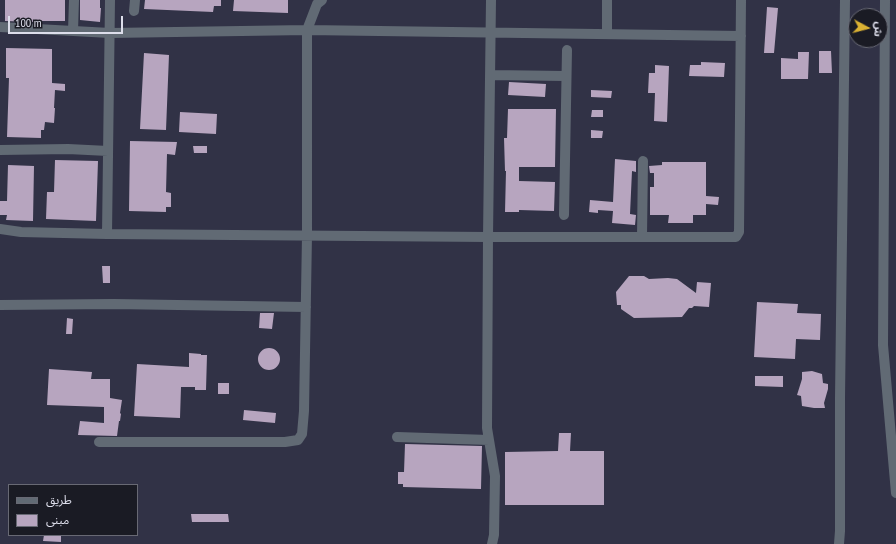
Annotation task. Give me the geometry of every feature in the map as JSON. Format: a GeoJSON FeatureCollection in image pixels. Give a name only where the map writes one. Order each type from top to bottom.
{"type":"FeatureCollection","features":[{"type":"Feature","properties":{"kind":"lane"},"geometry":{"type":"LineString","coordinates":[[73,31],[74,0]]}},
{"type":"Feature","properties":{"kind":"lane"},"geometry":{"type":"LineString","coordinates":[[107,234],[110,0]]}},
{"type":"Feature","properties":{"kind":"lane"},"geometry":{"type":"LineString","coordinates":[[134,11],[135,0]]}},
{"type":"Feature","properties":{"kind":"lane"},"geometry":{"type":"LineString","coordinates":[[308,0],[313,12]]}},
{"type":"Feature","properties":{"kind":"lane"},"geometry":{"type":"LineString","coordinates":[[98,442],[285,442],[298,440],[302,434],[304,411],[307,235],[306,30],[317,4],[322,0]]}},
{"type":"Feature","properties":{"kind":"lane"},"geometry":{"type":"LineString","coordinates":[[491,0],[487,428],[495,476],[494,535],[492,544]]}},
{"type":"Feature","properties":{"kind":"lane"},"geometry":{"type":"LineString","coordinates":[[607,0],[607,34]]}},
{"type":"Feature","properties":{"kind":"lane"},"geometry":{"type":"LineString","coordinates":[[0,229],[21,232],[107,234],[736,237],[739,232],[741,0]]}},
{"type":"Feature","properties":{"kind":"lane"},"geometry":{"type":"LineString","coordinates":[[839,544],[845,0]]}},
{"type":"Feature","properties":{"kind":"lane"},"geometry":{"type":"LineString","coordinates":[[885,0],[883,345],[896,493]]}},
{"type":"Feature","properties":{"kind":"lane"},"geometry":{"type":"LineString","coordinates":[[0,27],[110,32],[306,30],[741,36]]}},
{"type":"Feature","properties":{"kind":"lane"},"geometry":{"type":"LineString","coordinates":[[564,215],[565,76],[567,50]]}},
{"type":"Feature","properties":{"kind":"lane"},"geometry":{"type":"LineString","coordinates":[[490,75],[565,76]]}},
{"type":"Feature","properties":{"kind":"lane"},"geometry":{"type":"LineString","coordinates":[[0,150],[68,149],[108,151]]}},
{"type":"Feature","properties":{"kind":"lane"},"geometry":{"type":"LineString","coordinates":[[642,236],[643,161]]}},
{"type":"Feature","properties":{"kind":"lane"},"geometry":{"type":"LineString","coordinates":[[0,305],[114,304],[306,307]]}},
{"type":"Feature","properties":{"kind":"lane"},"geometry":{"type":"LineString","coordinates":[[397,437],[489,440]]}},
{"type":"Feature","properties":{"kind":"building"},"geometry":{"type":"Polygon","coordinates":[[[5,0],[65,0],[65,21],[5,21],[5,0]]]}},
{"type":"Feature","properties":{"kind":"building"},"geometry":{"type":"Polygon","coordinates":[[[80,0],[100,0],[100,22],[80,20],[80,0]]]}},
{"type":"Feature","properties":{"kind":"building"},"geometry":{"type":"Polygon","coordinates":[[[145,0],[221,0],[221,6],[214,6],[213,12],[144,9],[145,0]]]}},
{"type":"Feature","properties":{"kind":"building"},"geometry":{"type":"Polygon","coordinates":[[[234,0],[288,0],[288,13],[233,11],[234,0]]]}},
{"type":"Feature","properties":{"kind":"building"},"geometry":{"type":"Polygon","coordinates":[[[767,7],[778,8],[774,53],[764,53],[767,7]]]}},
{"type":"Feature","properties":{"kind":"building"},"geometry":{"type":"Polygon","coordinates":[[[6,48],[52,49],[52,83],[65,84],[65,91],[55,90],[54,123],[45,122],[44,130],[41,130],[41,138],[7,137],[9,78],[6,78],[6,48]]]}},
{"type":"Feature","properties":{"kind":"building"},"geometry":{"type":"Polygon","coordinates":[[[819,51],[831,51],[832,73],[819,73],[819,51]]]}},
{"type":"Feature","properties":{"kind":"building"},"geometry":{"type":"Polygon","coordinates":[[[798,52],[809,52],[808,79],[781,79],[781,58],[798,59],[798,52]]]}},
{"type":"Feature","properties":{"kind":"building"},"geometry":{"type":"Polygon","coordinates":[[[144,53],[169,55],[166,130],[140,129],[144,53]]]}},
{"type":"Feature","properties":{"kind":"building"},"geometry":{"type":"Polygon","coordinates":[[[701,62],[725,63],[724,77],[689,76],[690,65],[701,65],[701,62]]]}},
{"type":"Feature","properties":{"kind":"building"},"geometry":{"type":"Polygon","coordinates":[[[655,65],[669,66],[667,122],[654,121],[655,93],[648,93],[649,73],[655,73],[655,65]]]}},
{"type":"Feature","properties":{"kind":"building"},"geometry":{"type":"Polygon","coordinates":[[[509,82],[546,84],[545,97],[508,95],[509,82]]]}},
{"type":"Feature","properties":{"kind":"building"},"geometry":{"type":"Polygon","coordinates":[[[591,90],[612,91],[611,98],[591,97],[591,90]]]}},
{"type":"Feature","properties":{"kind":"building"},"geometry":{"type":"Polygon","coordinates":[[[508,109],[556,109],[555,167],[519,167],[519,181],[555,182],[554,211],[519,210],[519,212],[505,212],[506,171],[504,138],[507,138],[508,109]]]}},
{"type":"Feature","properties":{"kind":"building"},"geometry":{"type":"Polygon","coordinates":[[[592,110],[603,110],[603,117],[591,117],[592,110]]]}},
{"type":"Feature","properties":{"kind":"building"},"geometry":{"type":"Polygon","coordinates":[[[180,112],[217,114],[216,134],[179,132],[180,112]]]}},
{"type":"Feature","properties":{"kind":"building"},"geometry":{"type":"Polygon","coordinates":[[[591,130],[603,131],[602,138],[591,138],[591,130]]]}},
{"type":"Feature","properties":{"kind":"building"},"geometry":{"type":"Polygon","coordinates":[[[130,141],[177,142],[175,155],[167,154],[166,192],[171,193],[171,207],[166,207],[166,212],[129,211],[130,141]]]}},
{"type":"Feature","properties":{"kind":"building"},"geometry":{"type":"Polygon","coordinates":[[[193,146],[207,146],[207,153],[194,153],[193,146]]]}},
{"type":"Feature","properties":{"kind":"building"},"geometry":{"type":"Polygon","coordinates":[[[615,159],[636,161],[636,172],[632,171],[630,214],[636,215],[635,225],[612,223],[613,211],[598,210],[598,213],[589,212],[590,200],[613,202],[615,159]]]}},
{"type":"Feature","properties":{"kind":"building"},"geometry":{"type":"Polygon","coordinates":[[[55,160],[98,161],[96,221],[46,219],[47,192],[54,192],[55,160]]]}},
{"type":"Feature","properties":{"kind":"building"},"geometry":{"type":"Polygon","coordinates":[[[662,162],[706,162],[706,196],[719,197],[718,205],[706,204],[706,215],[693,215],[693,223],[668,223],[669,215],[650,215],[650,187],[654,187],[654,173],[650,173],[649,166],[662,165],[662,162]]]}},
{"type":"Feature","properties":{"kind":"building"},"geometry":{"type":"Polygon","coordinates":[[[8,165],[34,166],[33,221],[6,220],[7,215],[0,215],[0,201],[7,201],[8,165]]]}},
{"type":"Feature","properties":{"kind":"building"},"geometry":{"type":"Polygon","coordinates":[[[102,266],[110,266],[110,283],[103,283],[102,266]]]}},
{"type":"Feature","properties":{"kind":"building"},"geometry":{"type":"Polygon","coordinates":[[[629,276],[644,276],[649,279],[677,279],[696,293],[697,282],[711,283],[709,307],[694,306],[689,308],[682,317],[634,318],[621,309],[621,305],[617,305],[616,292],[629,276]]]}},
{"type":"Feature","properties":{"kind":"building"},"geometry":{"type":"Polygon","coordinates":[[[757,302],[798,304],[797,313],[821,314],[820,340],[796,339],[795,359],[754,357],[757,302]]]}},
{"type":"Feature","properties":{"kind":"building"},"geometry":{"type":"Polygon","coordinates":[[[260,313],[274,313],[272,329],[259,328],[260,313]]]}},
{"type":"Feature","properties":{"kind":"building"},"geometry":{"type":"Polygon","coordinates":[[[67,318],[73,319],[72,334],[66,334],[67,318]]]}},
{"type":"Feature","properties":{"kind":"building"},"geometry":{"type":"Polygon","coordinates":[[[269,348],[277,351],[280,359],[277,367],[269,370],[261,367],[258,359],[261,351],[269,348]]]}},
{"type":"Feature","properties":{"kind":"building"},"geometry":{"type":"Polygon","coordinates":[[[189,353],[207,355],[206,390],[195,390],[195,387],[181,387],[180,418],[134,416],[137,364],[189,367],[189,353]]]}},
{"type":"Feature","properties":{"kind":"building"},"geometry":{"type":"Polygon","coordinates":[[[49,369],[92,372],[91,379],[110,379],[110,398],[122,400],[117,436],[78,435],[80,421],[104,423],[104,407],[47,405],[49,369]]]}},
{"type":"Feature","properties":{"kind":"building"},"geometry":{"type":"Polygon","coordinates":[[[812,371],[822,374],[823,383],[828,384],[824,403],[825,408],[802,406],[801,396],[797,395],[802,379],[802,372],[812,371]]]}},
{"type":"Feature","properties":{"kind":"building"},"geometry":{"type":"Polygon","coordinates":[[[755,376],[783,376],[783,387],[755,386],[755,376]]]}},
{"type":"Feature","properties":{"kind":"building"},"geometry":{"type":"Polygon","coordinates":[[[218,383],[229,383],[229,394],[218,394],[218,383]]]}},
{"type":"Feature","properties":{"kind":"building"},"geometry":{"type":"Polygon","coordinates":[[[244,410],[276,413],[275,423],[243,420],[244,410]]]}},
{"type":"Feature","properties":{"kind":"building"},"geometry":{"type":"Polygon","coordinates":[[[559,433],[571,433],[570,451],[604,451],[604,505],[505,505],[505,452],[558,451],[559,433]]]}},
{"type":"Feature","properties":{"kind":"building"},"geometry":{"type":"Polygon","coordinates":[[[405,444],[482,446],[481,489],[403,487],[403,484],[398,484],[398,472],[404,472],[405,444]]]}},
{"type":"Feature","properties":{"kind":"building"},"geometry":{"type":"Polygon","coordinates":[[[191,514],[228,514],[229,522],[192,522],[191,514]]]}},
{"type":"Feature","properties":{"kind":"building"},"geometry":{"type":"Polygon","coordinates":[[[44,536],[61,536],[61,542],[43,541],[44,536]]]}}]}
